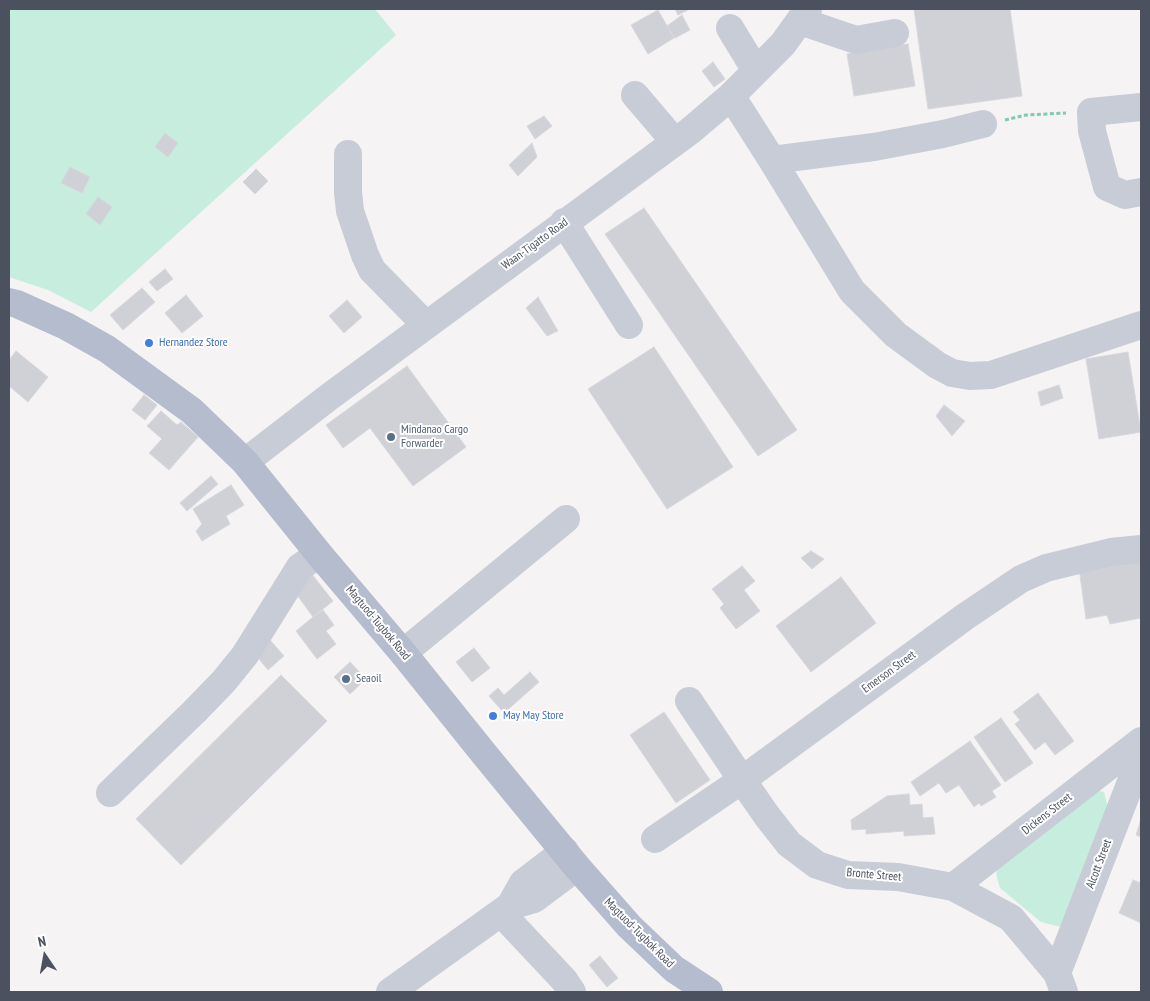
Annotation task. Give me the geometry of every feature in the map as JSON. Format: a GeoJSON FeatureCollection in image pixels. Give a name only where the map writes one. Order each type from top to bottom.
{"type":"FeatureCollection","features":[{"type":"Feature","properties":{"kind":"main road","name":"Magtuod-Tugbok Road"},"geometry":{"type":"LineString","coordinates":[[9,302],[66,326],[107,349],[192,411],[245,462],[319,554],[403,652],[571,859],[629,926],[674,969],[709,992]]}},
{"type":"Feature","properties":{"kind":"street"},"geometry":{"type":"LineString","coordinates":[[804,15],[856,40],[895,33]]}},
{"type":"Feature","properties":{"kind":"street","name":"Waan-Tigatto Road"},"geometry":{"type":"LineString","coordinates":[[245,462],[329,397],[674,142],[730,97],[783,44],[804,15]]}},
{"type":"Feature","properties":{"kind":"street"},"geometry":{"type":"LineString","coordinates":[[730,28],[756,71]]}},
{"type":"Feature","properties":{"kind":"street"},"geometry":{"type":"LineString","coordinates":[[635,95],[674,142]]}},
{"type":"Feature","properties":{"kind":"street"},"geometry":{"type":"LineString","coordinates":[[730,97],[772,160],[852,290],[896,335],[937,365],[952,372],[970,376],[991,375],[1141,325]]}},
{"type":"Feature","properties":{"kind":"street"},"geometry":{"type":"LineString","coordinates":[[1141,106],[1091,112],[1092,131],[1107,187],[1126,194],[1141,192]]}},
{"type":"Feature","properties":{"kind":"street"},"geometry":{"type":"LineString","coordinates":[[772,160],[874,147],[943,134],[982,124]]}},
{"type":"Feature","properties":{"kind":"street"},"geometry":{"type":"LineString","coordinates":[[348,154],[350,211],[364,254],[372,270],[426,325]]}},
{"type":"Feature","properties":{"kind":"street"},"geometry":{"type":"LineString","coordinates":[[564,222],[629,325]]}},
{"type":"Feature","properties":{"kind":"street"},"geometry":{"type":"LineString","coordinates":[[403,652],[566,519]]}},
{"type":"Feature","properties":{"kind":"street","name":"Emerson Street"},"geometry":{"type":"LineString","coordinates":[[655,839],[742,780],[966,616],[1021,579],[1046,568],[1111,552],[1141,549]]}},
{"type":"Feature","properties":{"kind":"street"},"geometry":{"type":"LineString","coordinates":[[110,794],[224,681],[245,655],[300,567],[319,554]]}},
{"type":"Feature","properties":{"kind":"street","name":"Bronte Street"},"geometry":{"type":"LineString","coordinates":[[689,701],[767,816],[790,844],[817,865],[848,874],[898,877],[953,887],[1011,918],[1061,982]]}},
{"type":"Feature","properties":{"kind":"street","name":"Dickens Street"},"geometry":{"type":"LineString","coordinates":[[953,887],[1141,741]]}},
{"type":"Feature","properties":{"kind":"street","name":"Alcott Street"},"geometry":{"type":"LineString","coordinates":[[1061,982],[1141,756]]}},
{"type":"Feature","properties":{"kind":"street"},"geometry":{"type":"LineString","coordinates":[[390,992],[505,909],[534,899],[571,859]]}},
{"type":"Feature","properties":{"kind":"street"},"geometry":{"type":"LineString","coordinates":[[505,909],[572,992]]}},
{"type":"Feature","properties":{"kind":"path"},"geometry":{"type":"LineString","coordinates":[[982,124],[1026,116],[1091,112]]}},
{"type":"Feature","properties":{"kind":"green space"},"geometry":{"type":"Polygon","coordinates":[[[9,9],[375,9],[396,35],[91,312],[48,290],[9,277],[9,9]]]}},
{"type":"Feature","properties":{"kind":"green space"},"geometry":{"type":"Polygon","coordinates":[[[1096,790],[1104,792],[1109,812],[1061,927],[1041,922],[1000,888],[996,868],[1096,790]]]}},
{"type":"Feature","properties":{"kind":"building"},"geometry":{"type":"Polygon","coordinates":[[[675,9],[690,9],[678,15],[675,9]]]}},
{"type":"Feature","properties":{"kind":"building"},"geometry":{"type":"Polygon","coordinates":[[[914,9],[1010,9],[1022,96],[928,109],[914,9]]]}},
{"type":"Feature","properties":{"kind":"building"},"geometry":{"type":"Polygon","coordinates":[[[658,10],[674,38],[648,54],[631,25],[658,10]]]}},
{"type":"Feature","properties":{"kind":"building"},"geometry":{"type":"Polygon","coordinates":[[[682,15],[690,30],[675,38],[667,26],[682,15]]]}},
{"type":"Feature","properties":{"kind":"building"},"geometry":{"type":"Polygon","coordinates":[[[908,44],[915,86],[854,96],[847,54],[908,44]]]}},
{"type":"Feature","properties":{"kind":"building"},"geometry":{"type":"Polygon","coordinates":[[[713,62],[725,79],[714,87],[702,71],[713,62]]]}},
{"type":"Feature","properties":{"kind":"building"},"geometry":{"type":"Polygon","coordinates":[[[544,116],[552,126],[535,139],[527,126],[544,116]]]}},
{"type":"Feature","properties":{"kind":"building"},"geometry":{"type":"Polygon","coordinates":[[[165,133],[178,143],[168,157],[155,147],[165,133]]]}},
{"type":"Feature","properties":{"kind":"building"},"geometry":{"type":"Polygon","coordinates":[[[532,143],[537,157],[518,176],[509,165],[532,143]]]}},
{"type":"Feature","properties":{"kind":"building"},"geometry":{"type":"Polygon","coordinates":[[[70,167],[90,177],[82,193],[61,183],[70,167]]]}},
{"type":"Feature","properties":{"kind":"building"},"geometry":{"type":"Polygon","coordinates":[[[256,169],[268,181],[255,194],[243,182],[256,169]]]}},
{"type":"Feature","properties":{"kind":"building"},"geometry":{"type":"Polygon","coordinates":[[[98,197],[112,207],[100,225],[86,214],[98,197]]]}},
{"type":"Feature","properties":{"kind":"building"},"geometry":{"type":"Polygon","coordinates":[[[644,208],[797,430],[758,456],[605,234],[644,208]]]}},
{"type":"Feature","properties":{"kind":"building"},"geometry":{"type":"Polygon","coordinates":[[[165,269],[173,279],[157,291],[149,282],[165,269]]]}},
{"type":"Feature","properties":{"kind":"building"},"geometry":{"type":"Polygon","coordinates":[[[142,288],[155,302],[123,330],[110,315],[142,288]]]}},
{"type":"Feature","properties":{"kind":"building"},"geometry":{"type":"Polygon","coordinates":[[[186,295],[203,316],[182,333],[165,313],[186,295]]]}},
{"type":"Feature","properties":{"kind":"building"},"geometry":{"type":"Polygon","coordinates":[[[538,297],[558,331],[547,336],[526,308],[538,297]]]}},
{"type":"Feature","properties":{"kind":"building"},"geometry":{"type":"Polygon","coordinates":[[[347,300],[362,317],[344,333],[329,316],[347,300]]]}},
{"type":"Feature","properties":{"kind":"building"},"geometry":{"type":"Polygon","coordinates":[[[654,347],[733,467],[667,509],[588,389],[654,347]]]}},
{"type":"Feature","properties":{"kind":"building"},"geometry":{"type":"Polygon","coordinates":[[[16,351],[48,377],[28,402],[9,386],[9,360],[16,351]]]}},
{"type":"Feature","properties":{"kind":"building"},"geometry":{"type":"Polygon","coordinates":[[[1128,352],[1141,432],[1099,439],[1086,359],[1128,352]]]}},
{"type":"Feature","properties":{"kind":"building"},"geometry":{"type":"Polygon","coordinates":[[[407,366],[466,447],[413,486],[370,428],[343,448],[326,425],[407,366]]]}},
{"type":"Feature","properties":{"kind":"building"},"geometry":{"type":"Polygon","coordinates":[[[1059,385],[1063,398],[1041,406],[1038,392],[1059,385]]]}},
{"type":"Feature","properties":{"kind":"building"},"geometry":{"type":"Polygon","coordinates":[[[144,395],[157,405],[145,420],[132,410],[144,395]]]}},
{"type":"Feature","properties":{"kind":"building"},"geometry":{"type":"Polygon","coordinates":[[[944,405],[965,421],[952,436],[936,416],[944,405]]]}},
{"type":"Feature","properties":{"kind":"building"},"geometry":{"type":"Polygon","coordinates":[[[161,411],[177,425],[181,422],[198,437],[169,470],[149,453],[162,439],[147,426],[161,411]]]}},
{"type":"Feature","properties":{"kind":"building"},"geometry":{"type":"Polygon","coordinates":[[[211,476],[218,484],[187,511],[180,503],[211,476]]]}},
{"type":"Feature","properties":{"kind":"building"},"geometry":{"type":"Polygon","coordinates":[[[231,485],[244,505],[226,516],[230,524],[202,541],[196,531],[202,524],[193,509],[231,485]]]}},
{"type":"Feature","properties":{"kind":"building"},"geometry":{"type":"Polygon","coordinates":[[[811,551],[824,559],[812,569],[801,558],[811,551]]]}},
{"type":"Feature","properties":{"kind":"building"},"geometry":{"type":"Polygon","coordinates":[[[1141,556],[1141,618],[1110,624],[1107,615],[1086,619],[1079,568],[1141,556]]]}},
{"type":"Feature","properties":{"kind":"building"},"geometry":{"type":"Polygon","coordinates":[[[742,566],[755,581],[744,590],[760,611],[736,629],[720,608],[724,604],[712,589],[742,566]]]}},
{"type":"Feature","properties":{"kind":"building"},"geometry":{"type":"Polygon","coordinates":[[[311,573],[333,601],[313,617],[292,588],[311,573]]]}},
{"type":"Feature","properties":{"kind":"building"},"geometry":{"type":"Polygon","coordinates":[[[841,577],[876,623],[811,672],[776,626],[841,577]]]}},
{"type":"Feature","properties":{"kind":"building"},"geometry":{"type":"Polygon","coordinates":[[[323,610],[334,625],[326,631],[336,644],[317,659],[296,631],[323,610]]]}},
{"type":"Feature","properties":{"kind":"building"},"geometry":{"type":"Polygon","coordinates":[[[270,640],[284,656],[268,670],[254,653],[270,640]]]}},
{"type":"Feature","properties":{"kind":"building"},"geometry":{"type":"Polygon","coordinates":[[[474,648],[490,668],[472,682],[456,662],[474,648]]]}},
{"type":"Feature","properties":{"kind":"building"},"geometry":{"type":"Polygon","coordinates":[[[350,662],[366,679],[350,694],[334,677],[350,662]]]}},
{"type":"Feature","properties":{"kind":"building"},"geometry":{"type":"Polygon","coordinates":[[[530,672],[539,682],[504,713],[489,696],[498,688],[504,695],[530,672]]]}},
{"type":"Feature","properties":{"kind":"building"},"geometry":{"type":"Polygon","coordinates":[[[281,675],[327,721],[181,865],[136,819],[281,675]]]}},
{"type":"Feature","properties":{"kind":"building"},"geometry":{"type":"Polygon","coordinates":[[[1038,693],[1074,741],[1055,755],[1045,742],[1035,750],[1015,724],[1020,720],[1013,712],[1038,693]]]}},
{"type":"Feature","properties":{"kind":"building"},"geometry":{"type":"Polygon","coordinates":[[[664,712],[710,780],[676,803],[630,735],[664,712]]]}},
{"type":"Feature","properties":{"kind":"building"},"geometry":{"type":"Polygon","coordinates":[[[1001,718],[1033,763],[1005,782],[974,737],[1001,718]]]}},
{"type":"Feature","properties":{"kind":"building"},"geometry":{"type":"Polygon","coordinates":[[[970,741],[1001,785],[992,791],[996,797],[981,806],[979,803],[974,807],[959,785],[946,793],[939,783],[920,796],[911,782],[970,741]]]}},
{"type":"Feature","properties":{"kind":"building"},"geometry":{"type":"Polygon","coordinates":[[[909,794],[910,805],[922,804],[923,818],[933,817],[935,834],[904,836],[904,831],[866,834],[866,829],[852,830],[851,820],[887,796],[909,794]]]}},
{"type":"Feature","properties":{"kind":"building"},"geometry":{"type":"Polygon","coordinates":[[[1141,819],[1141,837],[1136,835],[1141,819]]]}},
{"type":"Feature","properties":{"kind":"building"},"geometry":{"type":"Polygon","coordinates":[[[1133,880],[1141,883],[1141,923],[1119,913],[1133,880]]]}},
{"type":"Feature","properties":{"kind":"building"},"geometry":{"type":"Polygon","coordinates":[[[600,956],[618,978],[607,987],[589,965],[600,956]]]}},
{"type":"Feature","properties":{"kind":"place","name":"Hernandez Store"},"geometry":{"type":"Point","coordinates":[149,343]}},
{"type":"Feature","properties":{"kind":"place","name":"Mindanao Cargo Forwarder"},"geometry":{"type":"Point","coordinates":[391,437]}},
{"type":"Feature","properties":{"kind":"place","name":"Seaoil"},"geometry":{"type":"Point","coordinates":[346,679]}},
{"type":"Feature","properties":{"kind":"place","name":"May May Store"},"geometry":{"type":"Point","coordinates":[493,716]}}]}
